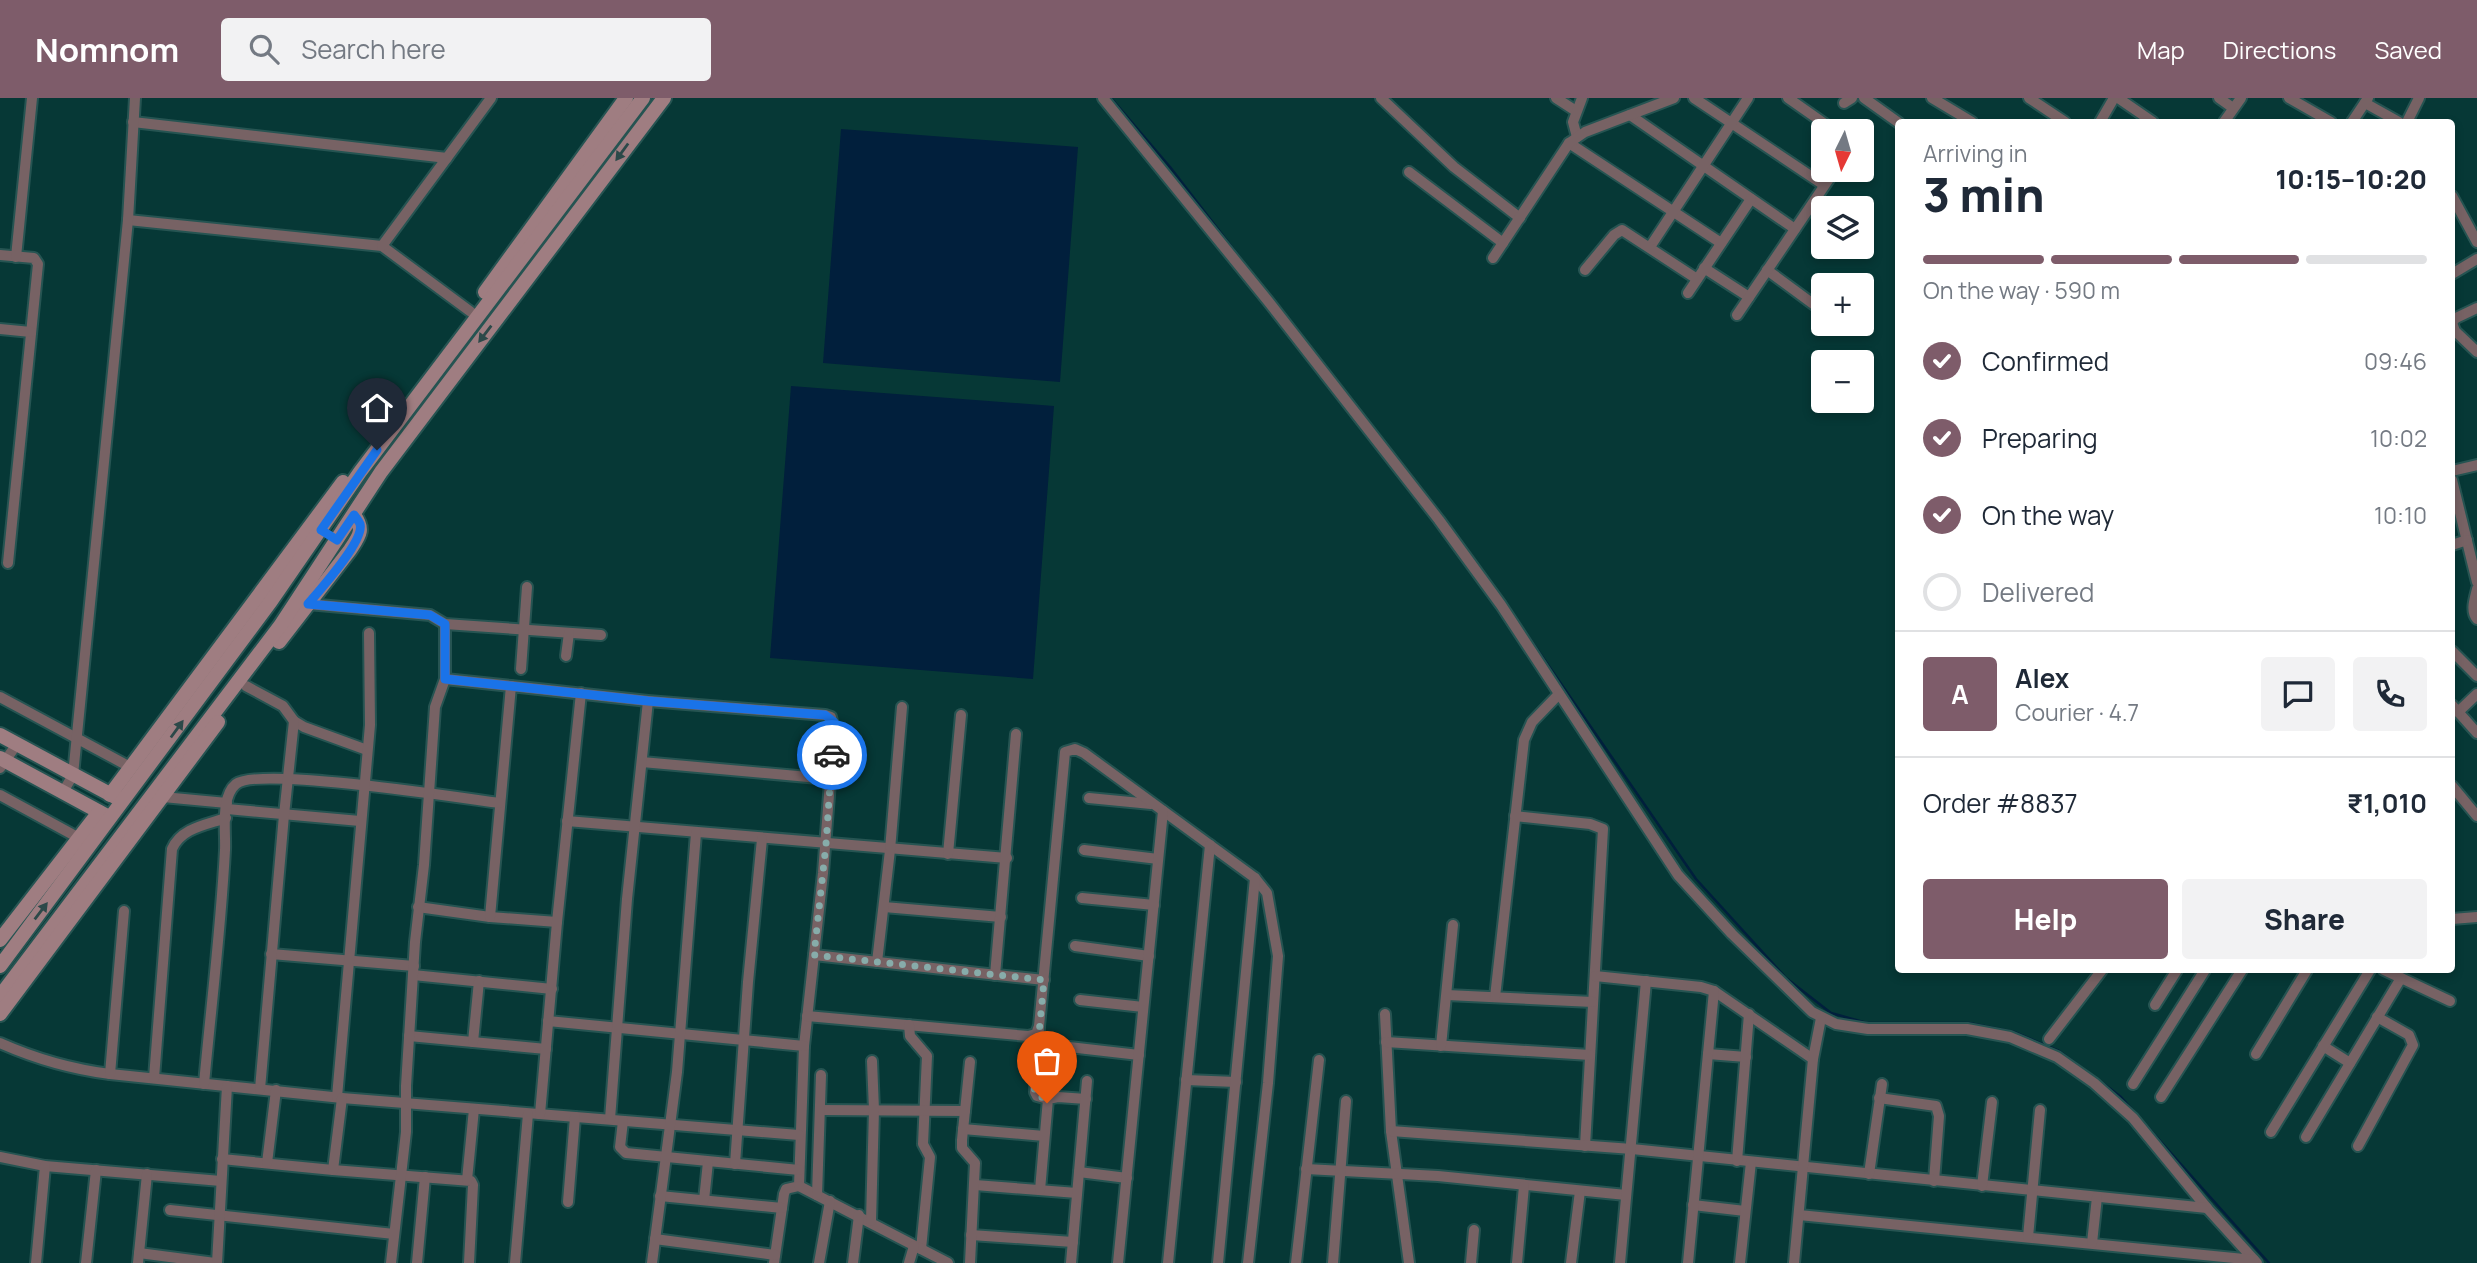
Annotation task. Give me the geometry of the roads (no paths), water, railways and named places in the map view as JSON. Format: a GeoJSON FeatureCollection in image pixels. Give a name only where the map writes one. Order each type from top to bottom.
{"type":"FeatureCollection","features":[{"type":"Feature","properties":{"kind":"main road"},"geometry":{"type":"LineString","coordinates":[[117,798],[130,767],[471,312],[626,98]]}},
{"type":"Feature","properties":{"kind":"main road"},"geometry":{"type":"LineString","coordinates":[[0,966],[117,798],[271,601],[360,472],[643,98]]}},
{"type":"Feature","properties":{"kind":"main road"},"geometry":{"type":"LineString","coordinates":[[0,996],[280,625],[381,472],[664,98]]}},
{"type":"Feature","properties":{"kind":"main road"},"geometry":{"type":"LineString","coordinates":[[0,1014],[360,534],[360,524],[354,515]]}},
{"type":"Feature","properties":{"kind":"main road"},"geometry":{"type":"LineString","coordinates":[[321,530],[337,540]]}},
{"type":"Feature","properties":{"kind":"main road"},"geometry":{"type":"LineString","coordinates":[[0,735],[140,811]]}},
{"type":"Feature","properties":{"kind":"main road"},"geometry":{"type":"LineString","coordinates":[[2,762],[127,827]]}},
{"type":"Feature","properties":{"kind":"main road"},"geometry":{"type":"LineString","coordinates":[[0,940],[79,838],[105,815]]}},
{"type":"Feature","properties":{"kind":"street"},"geometry":{"type":"LineString","coordinates":[[16,257],[32,98]]}},
{"type":"Feature","properties":{"kind":"street"},"geometry":{"type":"LineString","coordinates":[[63,792],[73,775],[128,220],[135,98]]}},
{"type":"Feature","properties":{"kind":"street"},"geometry":{"type":"LineString","coordinates":[[382,246],[491,98]]}},
{"type":"Feature","properties":{"kind":"street"},"geometry":{"type":"LineString","coordinates":[[1103,98],[1268,301],[1439,520],[1501,605],[1685,884],[1796,999],[1821,1018],[1854,1028],[1967,1029],[2010,1037],[2057,1057],[2094,1083],[2133,1118],[2207,1208],[2256,1261]]}},
{"type":"Feature","properties":{"kind":"street"},"geometry":{"type":"LineString","coordinates":[[1381,98],[1454,167],[1520,218]]}},
{"type":"Feature","properties":{"kind":"street"},"geometry":{"type":"LineString","coordinates":[[1556,98],[1576,111]]}},
{"type":"Feature","properties":{"kind":"street"},"geometry":{"type":"LineString","coordinates":[[1573,140],[1576,111],[1582,98]]}},
{"type":"Feature","properties":{"kind":"street"},"geometry":{"type":"LineString","coordinates":[[1493,258],[1573,140],[1674,98]]}},
{"type":"Feature","properties":{"kind":"street"},"geometry":{"type":"LineString","coordinates":[[1694,98],[1824,185]]}},
{"type":"Feature","properties":{"kind":"street"},"geometry":{"type":"LineString","coordinates":[[1650,247],[1748,98]]}},
{"type":"Feature","properties":{"kind":"street"},"geometry":{"type":"LineString","coordinates":[[1788,98],[1818,119]]}},
{"type":"Feature","properties":{"kind":"street"},"geometry":{"type":"LineString","coordinates":[[1864,98],[1895,119]]}},
{"type":"Feature","properties":{"kind":"street"},"geometry":{"type":"LineString","coordinates":[[1932,98],[1967,119]]}},
{"type":"Feature","properties":{"kind":"street"},"geometry":{"type":"LineString","coordinates":[[2029,98],[2060,119]]}},
{"type":"Feature","properties":{"kind":"street"},"geometry":{"type":"LineString","coordinates":[[2102,119],[2116,98],[2148,119]]}},
{"type":"Feature","properties":{"kind":"street"},"geometry":{"type":"LineString","coordinates":[[2219,98],[2233,108]]}},
{"type":"Feature","properties":{"kind":"street"},"geometry":{"type":"LineString","coordinates":[[2229,119],[2241,98]]}},
{"type":"Feature","properties":{"kind":"street"},"geometry":{"type":"LineString","coordinates":[[2408,119],[2419,98]]}},
{"type":"Feature","properties":{"kind":"street"},"geometry":{"type":"LineString","coordinates":[[2291,99],[2326,119]]}},
{"type":"Feature","properties":{"kind":"street"},"geometry":{"type":"LineString","coordinates":[[2354,119],[2367,101],[2394,119]]}},
{"type":"Feature","properties":{"kind":"street"},"geometry":{"type":"LineString","coordinates":[[1630,115],[1795,229]]}},
{"type":"Feature","properties":{"kind":"street"},"geometry":{"type":"LineString","coordinates":[[133,122],[447,158]]}},
{"type":"Feature","properties":{"kind":"street"},"geometry":{"type":"LineString","coordinates":[[1573,140],[1721,243]]}},
{"type":"Feature","properties":{"kind":"street"},"geometry":{"type":"LineString","coordinates":[[1409,172],[1503,243]]}},
{"type":"Feature","properties":{"kind":"street"},"geometry":{"type":"LineString","coordinates":[[1737,315],[1826,182]]}},
{"type":"Feature","properties":{"kind":"street"},"geometry":{"type":"LineString","coordinates":[[1688,293],[1751,199]]}},
{"type":"Feature","properties":{"kind":"street"},"geometry":{"type":"LineString","coordinates":[[2455,202],[2477,242]]}},
{"type":"Feature","properties":{"kind":"street"},"geometry":{"type":"LineString","coordinates":[[128,220],[382,246],[471,312]]}},
{"type":"Feature","properties":{"kind":"street"},"geometry":{"type":"LineString","coordinates":[[1586,270],[1618,230],[1627,231],[1697,279]]}},
{"type":"Feature","properties":{"kind":"street"},"geometry":{"type":"LineString","coordinates":[[0,255],[34,258],[38,264],[5,530],[8,563]]}},
{"type":"Feature","properties":{"kind":"street"},"geometry":{"type":"LineString","coordinates":[[2455,272],[2477,259]]}},
{"type":"Feature","properties":{"kind":"street"},"geometry":{"type":"LineString","coordinates":[[1704,268],[1749,297]]}},
{"type":"Feature","properties":{"kind":"street"},"geometry":{"type":"LineString","coordinates":[[1767,270],[1811,302]]}},
{"type":"Feature","properties":{"kind":"street"},"geometry":{"type":"LineString","coordinates":[[2455,319],[2477,308]]}},
{"type":"Feature","properties":{"kind":"street"},"geometry":{"type":"LineString","coordinates":[[0,329],[31,331]]}},
{"type":"Feature","properties":{"kind":"street"},"geometry":{"type":"LineString","coordinates":[[2455,331],[2477,352]]}},
{"type":"Feature","properties":{"kind":"street"},"geometry":{"type":"LineString","coordinates":[[2455,470],[2477,465]]}},
{"type":"Feature","properties":{"kind":"street"},"geometry":{"type":"LineString","coordinates":[[2455,492],[2477,582]]}},
{"type":"Feature","properties":{"kind":"street"},"geometry":{"type":"LineString","coordinates":[[2455,544],[2467,540]]}},
{"type":"Feature","properties":{"kind":"street"},"geometry":{"type":"LineString","coordinates":[[521,669],[527,587]]}},
{"type":"Feature","properties":{"kind":"street"},"geometry":{"type":"LineString","coordinates":[[2477,589],[2473,608],[2477,619]]}},
{"type":"Feature","properties":{"kind":"street"},"geometry":{"type":"LineString","coordinates":[[308,604],[430,615],[445,624],[601,635]]}},
{"type":"Feature","properties":{"kind":"street"},"geometry":{"type":"LineString","coordinates":[[391,1263],[406,1132],[409,1036],[435,707],[445,679],[445,624]]}},
{"type":"Feature","properties":{"kind":"street"},"geometry":{"type":"LineString","coordinates":[[333,1170],[367,750],[370,704],[369,633]]}},
{"type":"Feature","properties":{"kind":"street"},"geometry":{"type":"LineString","coordinates":[[566,656],[569,633]]}},
{"type":"Feature","properties":{"kind":"street"},"geometry":{"type":"LineString","coordinates":[[2455,655],[2477,676]]}},
{"type":"Feature","properties":{"kind":"street"},"geometry":{"type":"LineString","coordinates":[[445,679],[648,701],[825,715],[834,722],[826,844],[804,1046],[799,1186]]}},
{"type":"Feature","properties":{"kind":"street"},"geometry":{"type":"LineString","coordinates":[[246,685],[283,706],[295,721],[304,727],[367,750]]}},
{"type":"Feature","properties":{"kind":"street"},"geometry":{"type":"LineString","coordinates":[[490,917],[511,686]]}},
{"type":"Feature","properties":{"kind":"street"},"geometry":{"type":"LineString","coordinates":[[541,1114],[580,693]]}},
{"type":"Feature","properties":{"kind":"street"},"geometry":{"type":"LineString","coordinates":[[1495,997],[1526,732],[1541,711],[1559,694]]}},
{"type":"Feature","properties":{"kind":"street"},"geometry":{"type":"LineString","coordinates":[[2477,694],[2455,709],[2477,733]]}},
{"type":"Feature","properties":{"kind":"street"},"geometry":{"type":"LineString","coordinates":[[0,697],[130,767]]}},
{"type":"Feature","properties":{"kind":"street"},"geometry":{"type":"LineString","coordinates":[[610,1119],[634,827],[648,701]]}},
{"type":"Feature","properties":{"kind":"street"},"geometry":{"type":"LineString","coordinates":[[877,962],[902,707]]}},
{"type":"Feature","properties":{"kind":"street"},"geometry":{"type":"LineString","coordinates":[[948,854],[961,715]]}},
{"type":"Feature","properties":{"kind":"street"},"geometry":{"type":"LineString","coordinates":[[260,1088],[287,779],[295,721]]}},
{"type":"Feature","properties":{"kind":"street"},"geometry":{"type":"LineString","coordinates":[[995,975],[1016,734]]}},
{"type":"Feature","properties":{"kind":"street"},"geometry":{"type":"LineString","coordinates":[[2,762],[17,744]]}},
{"type":"Feature","properties":{"kind":"street"},"geometry":{"type":"LineString","coordinates":[[1086,1099],[1048,1099],[1037,1096],[1035,1092],[1065,752],[1075,749],[1255,878],[1268,893],[1278,957],[1268,1083],[1248,1263]]}},
{"type":"Feature","properties":{"kind":"street"},"geometry":{"type":"LineString","coordinates":[[642,762],[830,779]]}},
{"type":"Feature","properties":{"kind":"street"},"geometry":{"type":"LineString","coordinates":[[204,1084],[231,789],[245,779],[287,779],[364,785],[500,803]]}},
{"type":"Feature","properties":{"kind":"street"},"geometry":{"type":"LineString","coordinates":[[2455,790],[2477,816]]}},
{"type":"Feature","properties":{"kind":"street"},"geometry":{"type":"LineString","coordinates":[[0,795],[79,838]]}},
{"type":"Feature","properties":{"kind":"street"},"geometry":{"type":"LineString","coordinates":[[163,797],[227,810],[360,821]]}},
{"type":"Feature","properties":{"kind":"street"},"geometry":{"type":"LineString","coordinates":[[1089,798],[1158,807]]}},
{"type":"Feature","properties":{"kind":"street"},"geometry":{"type":"LineString","coordinates":[[1118,1263],[1154,905],[1158,859],[1158,807]]}},
{"type":"Feature","properties":{"kind":"street"},"geometry":{"type":"LineString","coordinates":[[154,1078],[172,849],[176,840],[184,833],[227,810]]}},
{"type":"Feature","properties":{"kind":"street"},"geometry":{"type":"LineString","coordinates":[[1515,816],[1590,824],[1603,830],[1585,1146]]}},
{"type":"Feature","properties":{"kind":"street"},"geometry":{"type":"LineString","coordinates":[[567,821],[1007,858]]}},
{"type":"Feature","properties":{"kind":"street"},"geometry":{"type":"LineString","coordinates":[[652,1263],[681,1035],[696,833]]}},
{"type":"Feature","properties":{"kind":"street"},"geometry":{"type":"LineString","coordinates":[[735,1164],[743,1040],[762,839]]}},
{"type":"Feature","properties":{"kind":"street"},"geometry":{"type":"LineString","coordinates":[[1168,1263],[1210,845]]}},
{"type":"Feature","properties":{"kind":"street"},"geometry":{"type":"LineString","coordinates":[[1084,850],[1158,859]]}},
{"type":"Feature","properties":{"kind":"street"},"geometry":{"type":"LineString","coordinates":[[1218,1263],[1255,878]]}},
{"type":"Feature","properties":{"kind":"street"},"geometry":{"type":"LineString","coordinates":[[1082,898],[1154,905]]}},
{"type":"Feature","properties":{"kind":"street"},"geometry":{"type":"LineString","coordinates":[[418,907],[490,917],[557,922]]}},
{"type":"Feature","properties":{"kind":"street"},"geometry":{"type":"LineString","coordinates":[[884,907],[1001,917]]}},
{"type":"Feature","properties":{"kind":"street"},"geometry":{"type":"LineString","coordinates":[[110,1073],[124,911]]}},
{"type":"Feature","properties":{"kind":"street"},"geometry":{"type":"LineString","coordinates":[[2455,919],[2477,917]]}},
{"type":"Feature","properties":{"kind":"street"},"geometry":{"type":"LineString","coordinates":[[1441,1046],[1453,925]]}},
{"type":"Feature","properties":{"kind":"street"},"geometry":{"type":"LineString","coordinates":[[1075,946],[1149,956]]}},
{"type":"Feature","properties":{"kind":"street"},"geometry":{"type":"LineString","coordinates":[[271,954],[348,960],[479,981],[552,989]]}},
{"type":"Feature","properties":{"kind":"street"},"geometry":{"type":"LineString","coordinates":[[814,955],[1044,980]]}},
{"type":"Feature","properties":{"kind":"street"},"geometry":{"type":"LineString","coordinates":[[2049,1039],[2100,973]]}},
{"type":"Feature","properties":{"kind":"street"},"geometry":{"type":"LineString","coordinates":[[2155,1005],[2175,973]]}},
{"type":"Feature","properties":{"kind":"street"},"geometry":{"type":"LineString","coordinates":[[2133,1084],[2203,973]]}},
{"type":"Feature","properties":{"kind":"street"},"geometry":{"type":"LineString","coordinates":[[2161,1097],[2240,973]]}},
{"type":"Feature","properties":{"kind":"street"},"geometry":{"type":"LineString","coordinates":[[2256,1054],[2304,973]]}},
{"type":"Feature","properties":{"kind":"street"},"geometry":{"type":"LineString","coordinates":[[2270,1132],[2368,973]]}},
{"type":"Feature","properties":{"kind":"street"},"geometry":{"type":"LineString","coordinates":[[2306,1138],[2377,1017],[2394,973],[2449,1001]]}},
{"type":"Feature","properties":{"kind":"street"},"geometry":{"type":"LineString","coordinates":[[1595,976],[1714,991],[1813,1059]]}},
{"type":"Feature","properties":{"kind":"street"},"geometry":{"type":"LineString","coordinates":[[473,1042],[479,981]]}},
{"type":"Feature","properties":{"kind":"street"},"geometry":{"type":"LineString","coordinates":[[1620,1263],[1646,981]]}},
{"type":"Feature","properties":{"kind":"street"},"geometry":{"type":"LineString","coordinates":[[1688,1263],[1714,991]]}},
{"type":"Feature","properties":{"kind":"street"},"geometry":{"type":"LineString","coordinates":[[1447,995],[1593,1002]]}},
{"type":"Feature","properties":{"kind":"street"},"geometry":{"type":"LineString","coordinates":[[1080,1000],[1143,1007]]}},
{"type":"Feature","properties":{"kind":"street"},"geometry":{"type":"LineString","coordinates":[[1385,1014],[1395,1173],[1409,1263]]}},
{"type":"Feature","properties":{"kind":"street"},"geometry":{"type":"LineString","coordinates":[[1737,1161],[1749,1014]]}},
{"type":"Feature","properties":{"kind":"street"},"geometry":{"type":"LineString","coordinates":[[807,1016],[1028,1036],[1036,1034],[1039,1026]]}},
{"type":"Feature","properties":{"kind":"street"},"geometry":{"type":"LineString","coordinates":[[2358,1146],[2413,1045],[2409,1035],[2377,1017]]}},
{"type":"Feature","properties":{"kind":"street"},"geometry":{"type":"LineString","coordinates":[[1794,1263],[1813,1059],[1821,1018]]}},
{"type":"Feature","properties":{"kind":"street"},"geometry":{"type":"LineString","coordinates":[[548,1021],[804,1046]]}},
{"type":"Feature","properties":{"kind":"street"},"geometry":{"type":"LineString","coordinates":[[909,1025],[910,1036],[927,1056],[923,1144],[930,1157],[917,1247],[909,1263]]}},
{"type":"Feature","properties":{"kind":"street"},"geometry":{"type":"LineString","coordinates":[[409,1036],[546,1049]]}},
{"type":"Feature","properties":{"kind":"street"},"geometry":{"type":"LineString","coordinates":[[1386,1042],[1590,1055]]}},
{"type":"Feature","properties":{"kind":"street"},"geometry":{"type":"LineString","coordinates":[[0,1043],[44,1060],[81,1070],[405,1103],[799,1135]]}},
{"type":"Feature","properties":{"kind":"street"},"geometry":{"type":"LineString","coordinates":[[2323,1046],[2350,1063]]}},
{"type":"Feature","properties":{"kind":"street"},"geometry":{"type":"LineString","coordinates":[[1069,1047],[1139,1055]]}},
{"type":"Feature","properties":{"kind":"street"},"geometry":{"type":"LineString","coordinates":[[1708,1054],[1746,1057]]}},
{"type":"Feature","properties":{"kind":"street"},"geometry":{"type":"LineString","coordinates":[[1296,1263],[1319,1060]]}},
{"type":"Feature","properties":{"kind":"street"},"geometry":{"type":"LineString","coordinates":[[871,1221],[874,1110],[872,1061]]}},
{"type":"Feature","properties":{"kind":"street"},"geometry":{"type":"LineString","coordinates":[[970,1062],[962,1148],[975,1163],[970,1263]]}},
{"type":"Feature","properties":{"kind":"street"},"geometry":{"type":"LineString","coordinates":[[817,1195],[821,1074]]}},
{"type":"Feature","properties":{"kind":"street"},"geometry":{"type":"LineString","coordinates":[[1186,1080],[1236,1082]]}},
{"type":"Feature","properties":{"kind":"street"},"geometry":{"type":"LineString","coordinates":[[1071,1263],[1087,1081]]}},
{"type":"Feature","properties":{"kind":"street"},"geometry":{"type":"LineString","coordinates":[[1868,1174],[1882,1084]]}},
{"type":"Feature","properties":{"kind":"street"},"geometry":{"type":"LineString","coordinates":[[147,1174],[138,1258],[216,1263],[227,1086]]}},
{"type":"Feature","properties":{"kind":"street"},"geometry":{"type":"LineString","coordinates":[[267,1163],[276,1090]]}},
{"type":"Feature","properties":{"kind":"street"},"geometry":{"type":"LineString","coordinates":[[1880,1098],[1936,1106],[1939,1116],[1934,1181]]}},
{"type":"Feature","properties":{"kind":"street"},"geometry":{"type":"LineString","coordinates":[[1040,1190],[1048,1099]]}},
{"type":"Feature","properties":{"kind":"street"},"geometry":{"type":"LineString","coordinates":[[1333,1263],[1346,1101]]}},
{"type":"Feature","properties":{"kind":"street"},"geometry":{"type":"LineString","coordinates":[[1982,1186],[1992,1102]]}},
{"type":"Feature","properties":{"kind":"street"},"geometry":{"type":"LineString","coordinates":[[467,1180],[474,1109]]}},
{"type":"Feature","properties":{"kind":"street"},"geometry":{"type":"LineString","coordinates":[[820,1110],[965,1111]]}},
{"type":"Feature","properties":{"kind":"street"},"geometry":{"type":"LineString","coordinates":[[2028,1237],[2040,1110]]}},
{"type":"Feature","properties":{"kind":"street"},"geometry":{"type":"LineString","coordinates":[[515,1263],[528,1114]]}},
{"type":"Feature","properties":{"kind":"street"},"geometry":{"type":"LineString","coordinates":[[568,1202],[575,1117]]}},
{"type":"Feature","properties":{"kind":"street"},"geometry":{"type":"LineString","coordinates":[[622,1121],[622,1150],[626,1153],[799,1170]]}},
{"type":"Feature","properties":{"kind":"street"},"geometry":{"type":"LineString","coordinates":[[963,1129],[1044,1136]]}},
{"type":"Feature","properties":{"kind":"street"},"geometry":{"type":"LineString","coordinates":[[1391,1131],[1632,1149],[2207,1208]]}},
{"type":"Feature","properties":{"kind":"street"},"geometry":{"type":"LineString","coordinates":[[0,1157],[45,1166],[222,1181]]}},
{"type":"Feature","properties":{"kind":"street"},"geometry":{"type":"LineString","coordinates":[[222,1158],[471,1181],[470,1263]]}},
{"type":"Feature","properties":{"kind":"street"},"geometry":{"type":"LineString","coordinates":[[704,1200],[708,1162]]}},
{"type":"Feature","properties":{"kind":"street"},"geometry":{"type":"LineString","coordinates":[[1740,1263],[1751,1162]]}},
{"type":"Feature","properties":{"kind":"street"},"geometry":{"type":"LineString","coordinates":[[36,1263],[45,1166]]}},
{"type":"Feature","properties":{"kind":"street"},"geometry":{"type":"LineString","coordinates":[[1306,1169],[1395,1173],[1626,1195]]}},
{"type":"Feature","properties":{"kind":"street"},"geometry":{"type":"LineString","coordinates":[[86,1263],[96,1170]]}},
{"type":"Feature","properties":{"kind":"street"},"geometry":{"type":"LineString","coordinates":[[1079,1172],[1127,1178]]}},
{"type":"Feature","properties":{"kind":"street"},"geometry":{"type":"LineString","coordinates":[[417,1263],[425,1177]]}},
{"type":"Feature","properties":{"kind":"street"},"geometry":{"type":"LineString","coordinates":[[975,1185],[1077,1193]]}},
{"type":"Feature","properties":{"kind":"street"},"geometry":{"type":"LineString","coordinates":[[655,1240],[775,1259],[786,1189],[799,1186],[948,1263]]}},
{"type":"Feature","properties":{"kind":"street"},"geometry":{"type":"LineString","coordinates":[[1517,1263],[1524,1186]]}},
{"type":"Feature","properties":{"kind":"street"},"geometry":{"type":"LineString","coordinates":[[1570,1263],[1580,1191]]}},
{"type":"Feature","properties":{"kind":"street"},"geometry":{"type":"LineString","coordinates":[[660,1196],[782,1208]]}},
{"type":"Feature","properties":{"kind":"street"},"geometry":{"type":"LineString","coordinates":[[2092,1243],[2097,1198]]}},
{"type":"Feature","properties":{"kind":"street"},"geometry":{"type":"LineString","coordinates":[[819,1263],[830,1201]]}},
{"type":"Feature","properties":{"kind":"street"},"geometry":{"type":"LineString","coordinates":[[1693,1205],[1745,1211]]}},
{"type":"Feature","properties":{"kind":"street"},"geometry":{"type":"LineString","coordinates":[[170,1210],[394,1234]]}},
{"type":"Feature","properties":{"kind":"street"},"geometry":{"type":"LineString","coordinates":[[853,1263],[859,1215]]}},
{"type":"Feature","properties":{"kind":"street"},"geometry":{"type":"LineString","coordinates":[[1799,1215],[2256,1261]]}},
{"type":"Feature","properties":{"kind":"street"},"geometry":{"type":"LineString","coordinates":[[1471,1263],[1474,1230]]}},
{"type":"Feature","properties":{"kind":"street"},"geometry":{"type":"LineString","coordinates":[[971,1235],[1073,1242]]}},
{"type":"Feature","properties":{"kind":"water"},"geometry":{"type":"Polygon","coordinates":[[[841,129],[1078,147],[1060,382],[823,363],[841,129]]]}},
{"type":"Feature","properties":{"kind":"water"},"geometry":{"type":"Polygon","coordinates":[[[791,386],[1054,406],[1033,679],[770,658],[791,386]]]}},
{"type":"Feature","properties":{"kind":"waterway"},"geometry":{"type":"LineString","coordinates":[[1111,98],[1170,167],[1258,281]]}},
{"type":"Feature","properties":{"kind":"waterway"},"geometry":{"type":"LineString","coordinates":[[1470,554],[1493,585]]}},
{"type":"Feature","properties":{"kind":"waterway"},"geometry":{"type":"LineString","coordinates":[[1519,623],[1696,879],[1786,978],[1831,1013],[1867,1023],[1969,1023],[2014,1032],[2059,1051],[2078,1065]]}},
{"type":"Feature","properties":{"kind":"waterway"},"geometry":{"type":"LineString","coordinates":[[2100,1081],[2121,1097],[2269,1263]]}}]}
